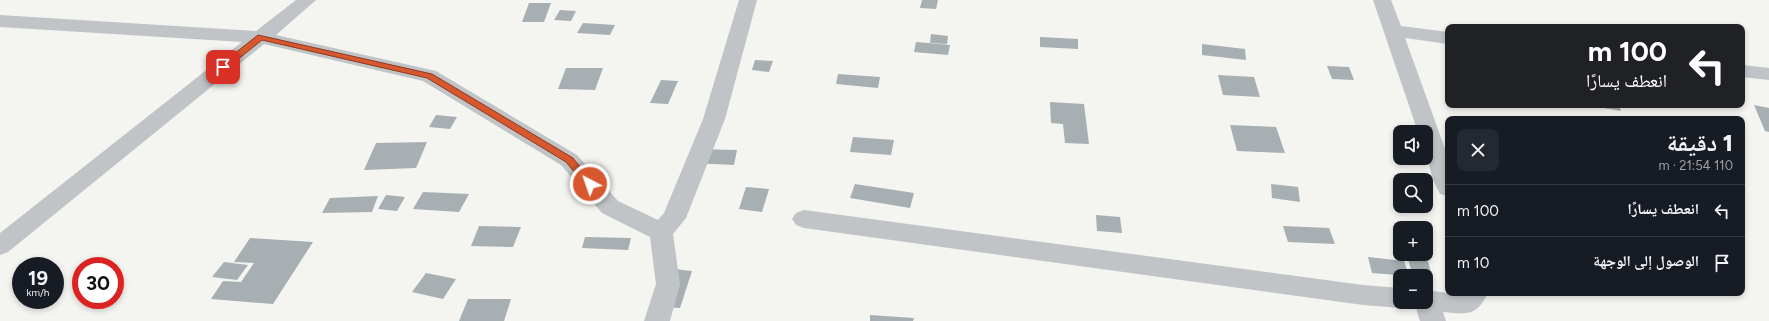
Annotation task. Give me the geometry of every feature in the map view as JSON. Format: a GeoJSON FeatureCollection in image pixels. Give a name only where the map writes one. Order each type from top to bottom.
{"type":"FeatureCollection","features":[{"type":"Feature","properties":{"kind":"street"},"geometry":{"type":"LineString","coordinates":[[0,246],[307,0]]}},
{"type":"Feature","properties":{"kind":"street"},"geometry":{"type":"LineString","coordinates":[[660,232],[674,218],[714,119],[748,0]]}},
{"type":"Feature","properties":{"kind":"street"},"geometry":{"type":"LineString","coordinates":[[1382,0],[1445,179]]}},
{"type":"Feature","properties":{"kind":"street"},"geometry":{"type":"LineString","coordinates":[[0,21],[260,37],[430,76],[569,160],[610,207],[660,232]]}},
{"type":"Feature","properties":{"kind":"street"},"geometry":{"type":"LineString","coordinates":[[1393,31],[1445,38]]}},
{"type":"Feature","properties":{"kind":"street"},"geometry":{"type":"LineString","coordinates":[[1745,71],[1769,74]]}},
{"type":"Feature","properties":{"kind":"street"},"geometry":{"type":"LineString","coordinates":[[804,219],[1097,260],[1363,295],[1393,297]]}},
{"type":"Feature","properties":{"kind":"street"},"geometry":{"type":"LineString","coordinates":[[657,321],[668,284],[660,232]]}},
{"type":"Feature","properties":{"kind":"street"},"geometry":{"type":"LineString","coordinates":[[1433,301],[1467,304],[1474,296]]}},
{"type":"Feature","properties":{"kind":"street"},"geometry":{"type":"LineString","coordinates":[[1429,309],[1433,321]]}},
{"type":"Feature","properties":{"kind":"building"},"geometry":{"type":"Polygon","coordinates":[[[922,0],[938,0],[936,9],[920,8],[922,0]]]}},
{"type":"Feature","properties":{"kind":"building"},"geometry":{"type":"Polygon","coordinates":[[[529,3],[551,3],[544,22],[522,22],[529,3]]]}},
{"type":"Feature","properties":{"kind":"building"},"geometry":{"type":"Polygon","coordinates":[[[560,10],[576,11],[571,21],[554,20],[560,10]]]}},
{"type":"Feature","properties":{"kind":"building"},"geometry":{"type":"Polygon","coordinates":[[[583,23],[615,25],[610,35],[577,33],[583,23]]]}},
{"type":"Feature","properties":{"kind":"building"},"geometry":{"type":"Polygon","coordinates":[[[931,34],[948,36],[947,44],[930,43],[931,34]]]}},
{"type":"Feature","properties":{"kind":"building"},"geometry":{"type":"Polygon","coordinates":[[[1040,37],[1078,39],[1078,49],[1040,47],[1040,37]]]}},
{"type":"Feature","properties":{"kind":"building"},"geometry":{"type":"Polygon","coordinates":[[[916,42],[950,45],[948,55],[914,52],[916,42]]]}},
{"type":"Feature","properties":{"kind":"building"},"geometry":{"type":"Polygon","coordinates":[[[1202,44],[1245,49],[1246,60],[1202,55],[1202,44]]]}},
{"type":"Feature","properties":{"kind":"building"},"geometry":{"type":"Polygon","coordinates":[[[755,60],[773,61],[769,72],[752,70],[755,60]]]}},
{"type":"Feature","properties":{"kind":"building"},"geometry":{"type":"Polygon","coordinates":[[[1327,66],[1349,67],[1354,80],[1332,79],[1327,66]]]}},
{"type":"Feature","properties":{"kind":"building"},"geometry":{"type":"Polygon","coordinates":[[[566,68],[603,68],[595,90],[558,89],[566,68]]]}},
{"type":"Feature","properties":{"kind":"building"},"geometry":{"type":"Polygon","coordinates":[[[838,74],[880,77],[878,88],[836,84],[838,74]]]}},
{"type":"Feature","properties":{"kind":"building"},"geometry":{"type":"Polygon","coordinates":[[[1218,75],[1254,77],[1260,97],[1223,95],[1218,75]]]}},
{"type":"Feature","properties":{"kind":"building"},"geometry":{"type":"Polygon","coordinates":[[[661,80],[678,81],[668,104],[650,103],[661,80]]]}},
{"type":"Feature","properties":{"kind":"building"},"geometry":{"type":"Polygon","coordinates":[[[1050,102],[1084,104],[1089,144],[1065,143],[1063,124],[1051,123],[1050,102]]]}},
{"type":"Feature","properties":{"kind":"building"},"geometry":{"type":"Polygon","coordinates":[[[1754,105],[1769,108],[1769,132],[1765,131],[1754,105]]]}},
{"type":"Feature","properties":{"kind":"building"},"geometry":{"type":"Polygon","coordinates":[[[1604,108],[1620,108],[1621,111],[1604,108]]]}},
{"type":"Feature","properties":{"kind":"building"},"geometry":{"type":"Polygon","coordinates":[[[436,115],[457,117],[450,129],[429,127],[436,115]]]}},
{"type":"Feature","properties":{"kind":"building"},"geometry":{"type":"Polygon","coordinates":[[[1230,125],[1276,127],[1285,153],[1237,151],[1230,125]]]}},
{"type":"Feature","properties":{"kind":"building"},"geometry":{"type":"Polygon","coordinates":[[[853,137],[894,140],[891,155],[850,152],[853,137]]]}},
{"type":"Feature","properties":{"kind":"building"},"geometry":{"type":"Polygon","coordinates":[[[427,142],[416,168],[364,170],[376,143],[427,142]]]}},
{"type":"Feature","properties":{"kind":"building"},"geometry":{"type":"Polygon","coordinates":[[[694,149],[737,150],[734,165],[690,163],[694,149]]]}},
{"type":"Feature","properties":{"kind":"building"},"geometry":{"type":"Polygon","coordinates":[[[855,184],[914,193],[910,208],[850,198],[855,184]]]}},
{"type":"Feature","properties":{"kind":"building"},"geometry":{"type":"Polygon","coordinates":[[[1271,184],[1298,187],[1300,202],[1272,198],[1271,184]]]}},
{"type":"Feature","properties":{"kind":"building"},"geometry":{"type":"Polygon","coordinates":[[[746,187],[769,189],[762,212],[739,209],[746,187]]]}},
{"type":"Feature","properties":{"kind":"building"},"geometry":{"type":"Polygon","coordinates":[[[423,192],[469,194],[459,212],[413,209],[423,192]]]}},
{"type":"Feature","properties":{"kind":"building"},"geometry":{"type":"Polygon","coordinates":[[[386,195],[405,197],[397,211],[378,209],[386,195]]]}},
{"type":"Feature","properties":{"kind":"building"},"geometry":{"type":"Polygon","coordinates":[[[378,196],[372,212],[322,213],[330,198],[378,196]]]}},
{"type":"Feature","properties":{"kind":"building"},"geometry":{"type":"Polygon","coordinates":[[[1096,215],[1120,217],[1122,233],[1097,231],[1096,215]]]}},
{"type":"Feature","properties":{"kind":"building"},"geometry":{"type":"Polygon","coordinates":[[[479,226],[521,227],[513,247],[471,246],[479,226]]]}},
{"type":"Feature","properties":{"kind":"building"},"geometry":{"type":"Polygon","coordinates":[[[1283,226],[1329,228],[1335,244],[1288,242],[1283,226]]]}},
{"type":"Feature","properties":{"kind":"building"},"geometry":{"type":"Polygon","coordinates":[[[585,237],[631,238],[628,250],[582,248],[585,237]]]}},
{"type":"Feature","properties":{"kind":"building"},"geometry":{"type":"Polygon","coordinates":[[[250,238],[313,242],[273,304],[211,299],[223,281],[241,282],[254,263],[234,262],[250,238]]]}},
{"type":"Feature","properties":{"kind":"building"},"geometry":{"type":"Polygon","coordinates":[[[1368,257],[1393,260],[1393,261],[1404,261],[1407,269],[1393,269],[1393,275],[1372,273],[1368,257]]]}},
{"type":"Feature","properties":{"kind":"building"},"geometry":{"type":"Polygon","coordinates":[[[1409,261],[1428,261],[1430,269],[1411,269],[1409,261]]]}},
{"type":"Feature","properties":{"kind":"building"},"geometry":{"type":"Polygon","coordinates":[[[224,262],[248,265],[237,280],[212,277],[224,262]]]}},
{"type":"Feature","properties":{"kind":"building"},"geometry":{"type":"Polygon","coordinates":[[[664,268],[692,271],[680,308],[652,306],[664,268]]]}},
{"type":"Feature","properties":{"kind":"building"},"geometry":{"type":"Polygon","coordinates":[[[426,273],[456,279],[443,299],[412,292],[426,273]]]}},
{"type":"Feature","properties":{"kind":"building"},"geometry":{"type":"Polygon","coordinates":[[[468,299],[511,299],[504,321],[459,321],[468,299]]]}},
{"type":"Feature","properties":{"kind":"building"},"geometry":{"type":"Polygon","coordinates":[[[870,315],[914,318],[913,321],[870,321],[870,315]]]}},
{"type":"Feature","properties":{"kind":"route"},"geometry":{"type":"LineString","coordinates":[[223,67],[260,37],[430,76],[569,160],[590,184]]}}]}
